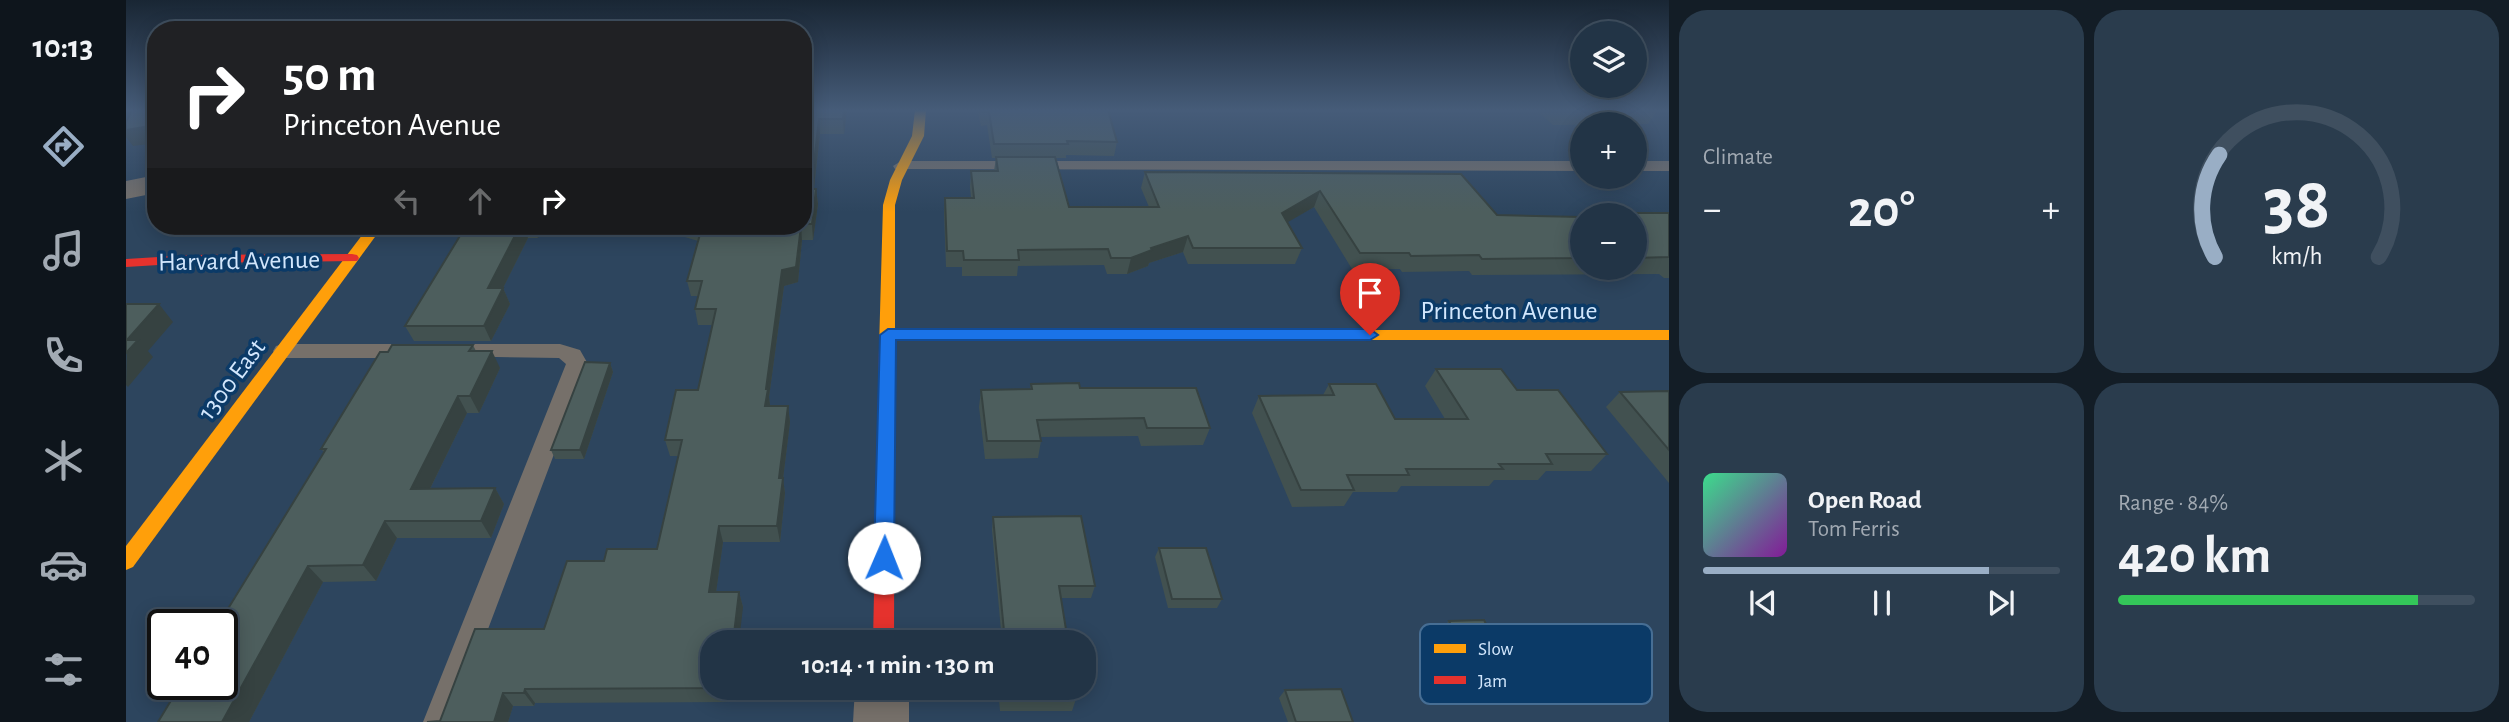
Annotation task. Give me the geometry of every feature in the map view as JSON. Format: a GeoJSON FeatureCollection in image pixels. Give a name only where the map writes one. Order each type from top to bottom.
{"type":"FeatureCollection","features":[{"type":"Feature","properties":{"kind":"street"},"geometry":{"type":"LineString","coordinates":[[883,630],[889,205],[892,186],[915,144]]}},
{"type":"Feature","properties":{"kind":"street"},"geometry":{"type":"LineString","coordinates":[[126,190],[147,186]]}},
{"type":"Feature","properties":{"kind":"street","name":"1300 East"},"geometry":{"type":"LineString","coordinates":[[126,561],[369,235]]}},
{"type":"Feature","properties":{"kind":"street","name":"Harvard Avenue"},"geometry":{"type":"LineString","coordinates":[[126,263],[191,259],[352,258]]}},
{"type":"Feature","properties":{"kind":"street","name":"Princeton Avenue"},"geometry":{"type":"LineString","coordinates":[[888,335],[1669,335]]}},
{"type":"Feature","properties":{"kind":"street"},"geometry":{"type":"LineString","coordinates":[[881,722],[882,700]]}},
{"type":"Feature","properties":{"kind":"lane"},"geometry":{"type":"LineString","coordinates":[[901,166],[1570,166]]}},
{"type":"Feature","properties":{"kind":"lane"},"geometry":{"type":"LineString","coordinates":[[1647,166],[1669,166]]}},
{"type":"Feature","properties":{"kind":"lane"},"geometry":{"type":"LineString","coordinates":[[283,351],[560,351],[573,355],[577,364],[438,722]]}},
{"type":"Feature","properties":{"kind":"building"},"geometry":{"type":"Polygon","coordinates":[[[812,144],[816,144],[812,180],[812,144]]]}},
{"type":"Feature","properties":{"kind":"building"},"geometry":{"type":"Polygon","coordinates":[[[996,157],[1055,157],[1069,207],[1159,207],[1145,172],[1461,174],[1497,215],[1570,217],[1570,258],[1482,259],[1479,255],[1411,256],[1409,253],[1360,253],[1320,191],[1282,213],[1302,248],[1193,248],[1188,236],[1151,248],[1152,250],[1131,258],[1111,258],[1108,249],[1018,250],[1019,260],[964,260],[963,251],[947,251],[945,198],[974,198],[971,171],[998,171],[996,157]]]}},
{"type":"Feature","properties":{"kind":"building"},"geometry":{"type":"Polygon","coordinates":[[[812,189],[816,189],[812,224],[812,189]]]}},
{"type":"Feature","properties":{"kind":"building"},"geometry":{"type":"Polygon","coordinates":[[[1647,213],[1669,213],[1669,257],[1647,258],[1647,213]]]}},
{"type":"Feature","properties":{"kind":"building"},"geometry":{"type":"Polygon","coordinates":[[[461,235],[515,235],[488,288],[503,288],[484,326],[405,326],[461,235]]]}},
{"type":"Feature","properties":{"kind":"building"},"geometry":{"type":"Polygon","coordinates":[[[700,235],[800,235],[796,267],[782,270],[766,389],[765,406],[788,406],[779,478],[783,478],[777,526],[719,526],[709,592],[739,592],[734,630],[700,630],[700,688],[525,689],[524,693],[503,693],[494,722],[427,722],[440,721],[475,629],[544,629],[567,561],[604,561],[607,549],[657,549],[682,440],[665,440],[676,390],[698,390],[716,309],[695,309],[702,281],[687,281],[700,235]]]}},
{"type":"Feature","properties":{"kind":"building"},"geometry":{"type":"Polygon","coordinates":[[[126,304],[159,304],[127,340],[138,340],[126,353],[126,304]]]}},
{"type":"Feature","properties":{"kind":"building"},"geometry":{"type":"Polygon","coordinates":[[[392,345],[473,345],[469,351],[492,351],[470,396],[458,396],[411,489],[495,488],[481,521],[385,521],[363,565],[308,566],[238,693],[238,609],[228,609],[326,449],[321,449],[380,352],[388,352],[392,345]]]}},
{"type":"Feature","properties":{"kind":"building"},"geometry":{"type":"Polygon","coordinates":[[[585,362],[610,363],[580,450],[551,450],[585,362]]]}},
{"type":"Feature","properties":{"kind":"building"},"geometry":{"type":"Polygon","coordinates":[[[1436,369],[1501,369],[1517,390],[1558,390],[1607,454],[1546,454],[1552,464],[1499,464],[1503,469],[1406,469],[1409,475],[1347,475],[1354,490],[1301,490],[1259,396],[1334,395],[1329,384],[1376,384],[1395,419],[1468,419],[1436,369]]]}},
{"type":"Feature","properties":{"kind":"building"},"geometry":{"type":"Polygon","coordinates":[[[1079,383],[1080,388],[1196,388],[1210,428],[1147,428],[1144,418],[1037,420],[1041,441],[987,441],[981,390],[1032,389],[1031,384],[1079,383]]]}},
{"type":"Feature","properties":{"kind":"building"},"geometry":{"type":"Polygon","coordinates":[[[1669,391],[1669,450],[1620,392],[1669,391]]]}},
{"type":"Feature","properties":{"kind":"building"},"geometry":{"type":"Polygon","coordinates":[[[1081,516],[1095,586],[1059,586],[1066,630],[1004,630],[993,517],[1081,516]]]}},
{"type":"Feature","properties":{"kind":"building"},"geometry":{"type":"Polygon","coordinates":[[[1159,548],[1206,548],[1222,599],[1172,599],[1159,548]]]}},
{"type":"Feature","properties":{"kind":"building"},"geometry":{"type":"Polygon","coordinates":[[[1484,620],[1486,624],[1450,624],[1449,621],[1484,620]]]}},
{"type":"Feature","properties":{"kind":"building"},"geometry":{"type":"Polygon","coordinates":[[[1341,689],[1353,722],[1296,722],[1285,690],[1341,689]]]}},
{"type":"Feature","properties":{"kind":"building"},"geometry":{"type":"Polygon","coordinates":[[[171,700],[234,700],[222,722],[158,722],[171,700]]]}},
{"type":"Feature","properties":{"kind":"traffic: slow"},"geometry":{"type":"LineString","coordinates":[[887,349],[889,205],[896,180],[914,144]]}},
{"type":"Feature","properties":{"kind":"traffic: slow"},"geometry":{"type":"LineString","coordinates":[[126,561],[369,235]]}},
{"type":"Feature","properties":{"kind":"traffic: slow"},"geometry":{"type":"LineString","coordinates":[[1303,335],[1669,335]]}},
{"type":"Feature","properties":{"kind":"traffic: jam"},"geometry":{"type":"LineString","coordinates":[[126,263],[191,259],[352,258]]}},
{"type":"Feature","properties":{"kind":"traffic: jam"},"geometry":{"type":"LineString","coordinates":[[888,335],[1303,335]]}},
{"type":"Feature","properties":{"kind":"traffic: jam"},"geometry":{"type":"LineString","coordinates":[[883,630],[887,349]]}},
{"type":"Feature","properties":{"kind":"route"},"geometry":{"type":"LineString","coordinates":[[884,558],[888,335],[1370,335]]}}]}
